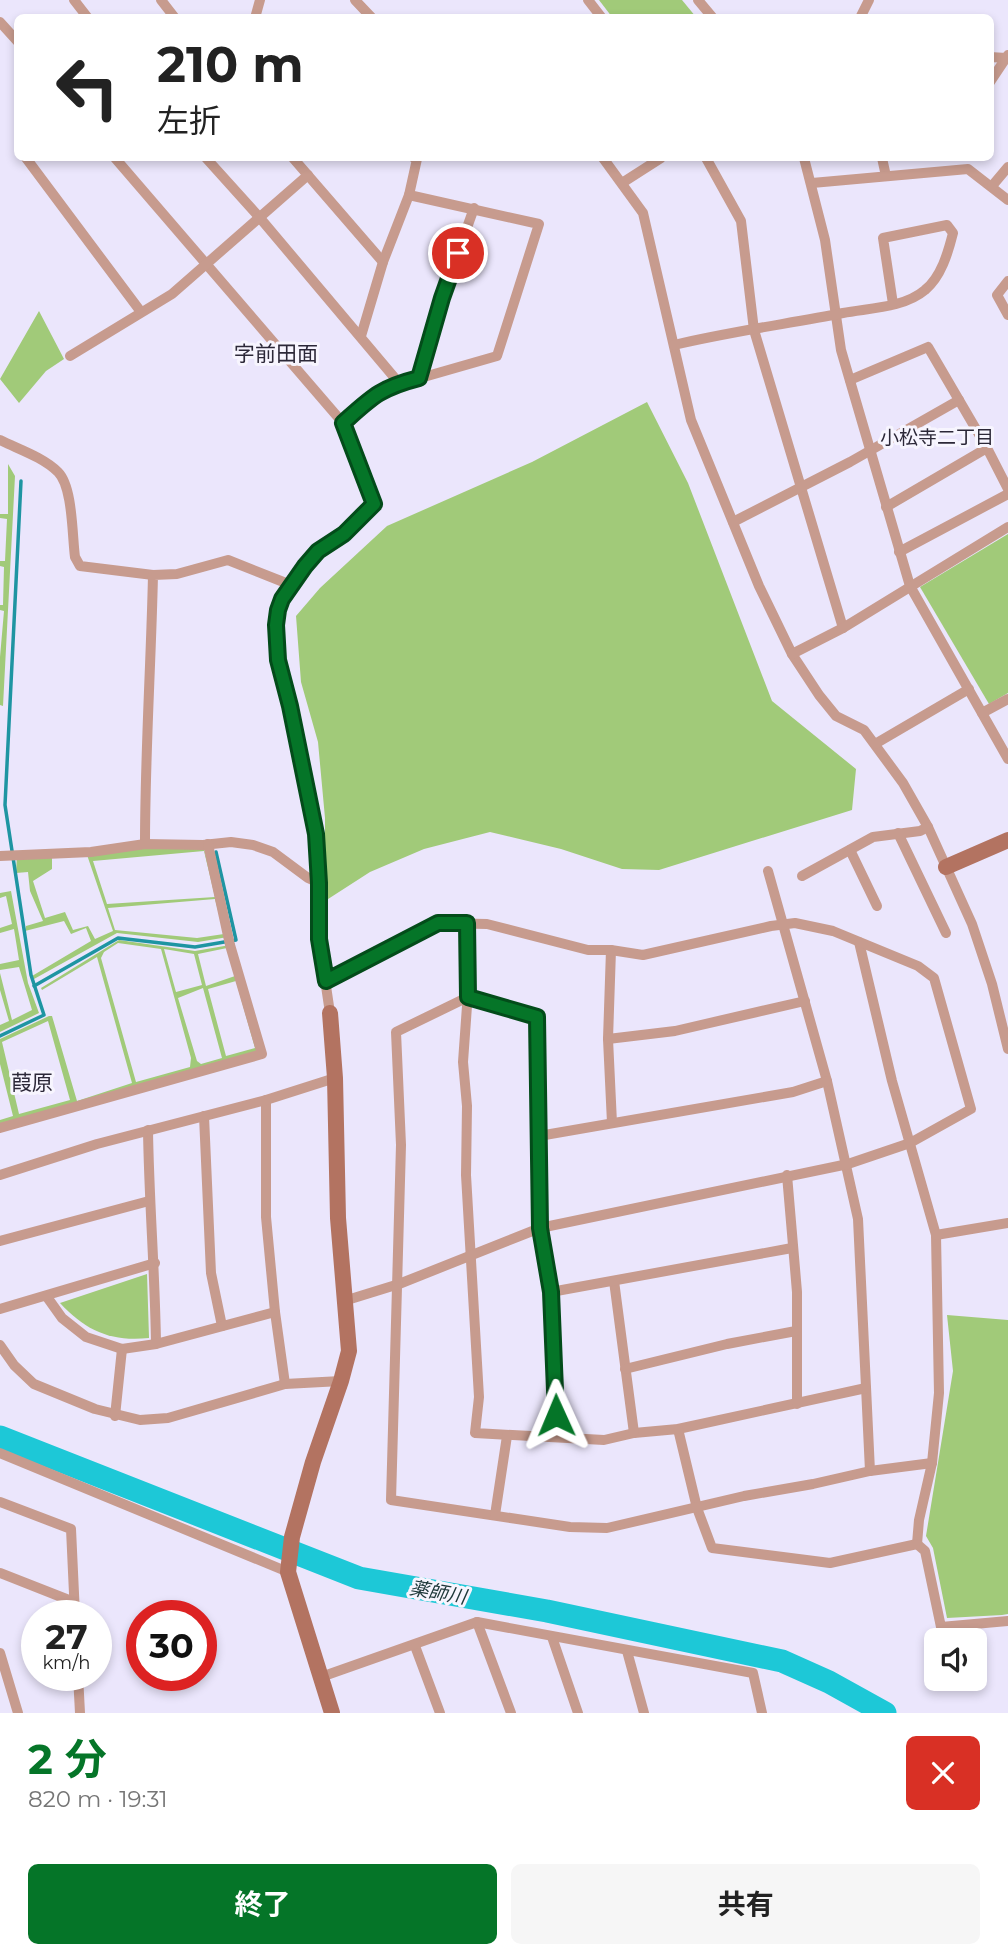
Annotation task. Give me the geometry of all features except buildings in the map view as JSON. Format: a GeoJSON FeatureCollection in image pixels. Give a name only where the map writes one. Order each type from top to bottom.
{"type":"FeatureCollection","features":[{"type":"Feature","properties":{"kind":"street"},"geometry":{"type":"LineString","coordinates":[[74,0],[85,14]]}},
{"type":"Feature","properties":{"kind":"street"},"geometry":{"type":"LineString","coordinates":[[161,0],[172,14]]}},
{"type":"Feature","properties":{"kind":"street"},"geometry":{"type":"LineString","coordinates":[[355,0],[368,14]]}},
{"type":"Feature","properties":{"kind":"street"},"geometry":{"type":"LineString","coordinates":[[588,0],[599,14]]}},
{"type":"Feature","properties":{"kind":"street"},"geometry":{"type":"LineString","coordinates":[[698,0],[710,14]]}},
{"type":"Feature","properties":{"kind":"street"},"geometry":{"type":"LineString","coordinates":[[0,22],[14,38]]}},
{"type":"Feature","properties":{"kind":"street"},"geometry":{"type":"LineString","coordinates":[[994,76],[1007,57]]}},
{"type":"Feature","properties":{"kind":"street"},"geometry":{"type":"LineString","coordinates":[[28,161],[141,312]]}},
{"type":"Feature","properties":{"kind":"street"},"geometry":{"type":"LineString","coordinates":[[118,161],[343,423],[374,504],[344,534],[318,551],[291,585],[278,610],[276,625],[278,660],[316,834],[319,939],[330,1013],[338,1219],[349,1351],[292,1538],[288,1572],[332,1713]]}},
{"type":"Feature","properties":{"kind":"street"},"geometry":{"type":"LineString","coordinates":[[209,161],[399,383]]}},
{"type":"Feature","properties":{"kind":"street"},"geometry":{"type":"LineString","coordinates":[[296,161],[383,262]]}},
{"type":"Feature","properties":{"kind":"street"},"geometry":{"type":"LineString","coordinates":[[361,336],[383,262],[409,195],[417,161]]}},
{"type":"Feature","properties":{"kind":"street"},"geometry":{"type":"LineString","coordinates":[[605,161],[643,214],[691,420],[759,586],[792,654],[836,716],[864,730],[903,783],[928,827],[972,924],[992,984],[1008,1049]]}},
{"type":"Feature","properties":{"kind":"street"},"geometry":{"type":"LineString","coordinates":[[622,183],[656,161]]}},
{"type":"Feature","properties":{"kind":"street"},"geometry":{"type":"LineString","coordinates":[[708,161],[741,221],[754,330],[843,628]]}},
{"type":"Feature","properties":{"kind":"street"},"geometry":{"type":"LineString","coordinates":[[805,161],[825,240],[841,351],[910,586],[1008,758]]}},
{"type":"Feature","properties":{"kind":"street"},"geometry":{"type":"LineString","coordinates":[[883,161],[886,176]]}},
{"type":"Feature","properties":{"kind":"street"},"geometry":{"type":"LineString","coordinates":[[992,186],[1008,167]]}},
{"type":"Feature","properties":{"kind":"street"},"geometry":{"type":"LineString","coordinates":[[812,183],[968,169],[1008,200]]}},
{"type":"Feature","properties":{"kind":"street"},"geometry":{"type":"LineString","coordinates":[[70,356],[172,294],[308,176]]}},
{"type":"Feature","properties":{"kind":"street"},"geometry":{"type":"LineString","coordinates":[[343,423],[376,394],[399,383],[498,356],[539,224],[409,195]]}},
{"type":"Feature","properties":{"kind":"street"},"geometry":{"type":"LineString","coordinates":[[419,378],[442,298],[474,208]]}},
{"type":"Feature","properties":{"kind":"street"},"geometry":{"type":"LineString","coordinates":[[674,345],[893,304],[910,300],[927,289],[946,258],[953,233],[947,225],[883,238],[893,304]]}},
{"type":"Feature","properties":{"kind":"street"},"geometry":{"type":"LineString","coordinates":[[1008,281],[997,295],[1008,314]]}},
{"type":"Feature","properties":{"kind":"street"},"geometry":{"type":"LineString","coordinates":[[850,380],[928,348],[987,449],[1008,491],[899,552]]}},
{"type":"Feature","properties":{"kind":"street"},"geometry":{"type":"LineString","coordinates":[[733,522],[801,488],[959,400]]}},
{"type":"Feature","properties":{"kind":"street"},"geometry":{"type":"LineString","coordinates":[[0,440],[47,464],[63,480],[75,557],[80,566],[153,575],[177,574],[228,560],[291,585]]}},
{"type":"Feature","properties":{"kind":"street"},"geometry":{"type":"LineString","coordinates":[[886,506],[987,449]]}},
{"type":"Feature","properties":{"kind":"street"},"geometry":{"type":"LineString","coordinates":[[792,654],[843,628],[1008,527]]}},
{"type":"Feature","properties":{"kind":"street"},"geometry":{"type":"LineString","coordinates":[[145,844],[153,575]]}},
{"type":"Feature","properties":{"kind":"street"},"geometry":{"type":"LineString","coordinates":[[875,744],[969,689]]}},
{"type":"Feature","properties":{"kind":"street"},"geometry":{"type":"LineString","coordinates":[[982,713],[1008,699]]}},
{"type":"Feature","properties":{"kind":"street"},"geometry":{"type":"LineString","coordinates":[[802,876],[873,837],[920,831],[928,827]]}},
{"type":"Feature","properties":{"kind":"street"},"geometry":{"type":"LineString","coordinates":[[898,833],[946,933]]}},
{"type":"Feature","properties":{"kind":"street"},"geometry":{"type":"LineString","coordinates":[[946,867],[1008,841]]}},
{"type":"Feature","properties":{"kind":"street"},"geometry":{"type":"LineString","coordinates":[[0,856],[90,852],[145,844],[231,842],[253,845],[273,852],[307,878],[319,883]]}},
{"type":"Feature","properties":{"kind":"street"},"geometry":{"type":"LineString","coordinates":[[0,1128],[262,1054],[230,945],[208,844]]}},
{"type":"Feature","properties":{"kind":"street"},"geometry":{"type":"LineString","coordinates":[[850,850],[877,906]]}},
{"type":"Feature","properties":{"kind":"street"},"geometry":{"type":"LineString","coordinates":[[768,871],[827,1081],[848,1164],[858,1219],[870,1471]]}},
{"type":"Feature","properties":{"kind":"street"},"geometry":{"type":"LineString","coordinates":[[326,981],[438,923],[487,924],[587,950],[611,950],[643,955],[783,923],[813,926],[918,966],[934,978],[971,1109],[910,1143],[848,1164],[540,1228],[399,1284],[344,1301]]}},
{"type":"Feature","properties":{"kind":"street"},"geometry":{"type":"LineString","coordinates":[[467,923],[468,997],[463,1062],[467,1105],[466,1175],[479,1397],[475,1433],[604,1440],[634,1433],[678,1429],[866,1388]]}},
{"type":"Feature","properties":{"kind":"street"},"geometry":{"type":"LineString","coordinates":[[859,942],[892,1081],[936,1235],[939,1393],[932,1463],[919,1520],[917,1544]]}},
{"type":"Feature","properties":{"kind":"street"},"geometry":{"type":"LineString","coordinates":[[611,950],[608,1039],[612,1123]]}},
{"type":"Feature","properties":{"kind":"street"},"geometry":{"type":"LineString","coordinates":[[556,1436],[551,1292],[540,1228],[537,1017],[468,997],[396,1032],[401,1145],[391,1500],[569,1527],[607,1528],[744,1496],[813,1485],[870,1471],[932,1463]]}},
{"type":"Feature","properties":{"kind":"street"},"geometry":{"type":"LineString","coordinates":[[608,1039],[674,1031],[804,1001]]}},
{"type":"Feature","properties":{"kind":"street"},"geometry":{"type":"LineString","coordinates":[[0,1175],[148,1130],[266,1100],[334,1078]]}},
{"type":"Feature","properties":{"kind":"street"},"geometry":{"type":"LineString","coordinates":[[539,1136],[793,1092],[827,1081]]}},
{"type":"Feature","properties":{"kind":"street"},"geometry":{"type":"LineString","coordinates":[[266,1100],[266,1217],[285,1384]]}},
{"type":"Feature","properties":{"kind":"street"},"geometry":{"type":"LineString","coordinates":[[204,1116],[211,1273],[222,1326]]}},
{"type":"Feature","properties":{"kind":"street"},"geometry":{"type":"LineString","coordinates":[[148,1130],[156,1344]]}},
{"type":"Feature","properties":{"kind":"street"},"geometry":{"type":"LineString","coordinates":[[787,1175],[797,1292],[797,1404]]}},
{"type":"Feature","properties":{"kind":"street"},"geometry":{"type":"LineString","coordinates":[[0,1241],[149,1201]]}},
{"type":"Feature","properties":{"kind":"street"},"geometry":{"type":"LineString","coordinates":[[936,1235],[1008,1223]]}},
{"type":"Feature","properties":{"kind":"street"},"geometry":{"type":"LineString","coordinates":[[551,1292],[793,1248]]}},
{"type":"Feature","properties":{"kind":"street"},"geometry":{"type":"LineString","coordinates":[[0,1309],[155,1263]]}},
{"type":"Feature","properties":{"kind":"street"},"geometry":{"type":"LineString","coordinates":[[614,1281],[634,1433]]}},
{"type":"Feature","properties":{"kind":"street"},"geometry":{"type":"LineString","coordinates":[[47,1297],[62,1318],[86,1336],[122,1349],[156,1344],[275,1312]]}},
{"type":"Feature","properties":{"kind":"street"},"geometry":{"type":"LineString","coordinates":[[625,1369],[727,1343],[796,1331]]}},
{"type":"Feature","properties":{"kind":"street"},"geometry":{"type":"LineString","coordinates":[[0,1345],[14,1365],[34,1384],[115,1416],[141,1420],[167,1418],[285,1384],[341,1381]]}},
{"type":"Feature","properties":{"kind":"street"},"geometry":{"type":"LineString","coordinates":[[115,1416],[122,1349]]}},
{"type":"Feature","properties":{"kind":"street"},"geometry":{"type":"LineString","coordinates":[[678,1429],[697,1508],[712,1548],[830,1563],[917,1544]]}},
{"type":"Feature","properties":{"kind":"street"},"geometry":{"type":"LineString","coordinates":[[495,1515],[507,1436]]}},
{"type":"Feature","properties":{"kind":"street"},"geometry":{"type":"LineString","coordinates":[[0,1453],[288,1572]]}},
{"type":"Feature","properties":{"kind":"street"},"geometry":{"type":"LineString","coordinates":[[0,1502],[71,1529],[74,1600]]}},
{"type":"Feature","properties":{"kind":"street"},"geometry":{"type":"LineString","coordinates":[[917,1544],[925,1551],[941,1628],[1008,1621]]}},
{"type":"Feature","properties":{"kind":"street"},"geometry":{"type":"LineString","coordinates":[[0,1573],[69,1600]]}},
{"type":"Feature","properties":{"kind":"street"},"geometry":{"type":"LineString","coordinates":[[321,1677],[477,1622],[753,1673],[762,1713]]}},
{"type":"Feature","properties":{"kind":"street"},"geometry":{"type":"LineString","coordinates":[[477,1622],[511,1713]]}},
{"type":"Feature","properties":{"kind":"street"},"geometry":{"type":"LineString","coordinates":[[552,1637],[578,1713]]}},
{"type":"Feature","properties":{"kind":"street"},"geometry":{"type":"LineString","coordinates":[[415,1646],[439,1713]]}},
{"type":"Feature","properties":{"kind":"street"},"geometry":{"type":"LineString","coordinates":[[627,1651],[644,1713]]}},
{"type":"Feature","properties":{"kind":"street"},"geometry":{"type":"LineString","coordinates":[[0,1653],[18,1713]]}},
{"type":"Feature","properties":{"kind":"street"},"geometry":{"type":"LineString","coordinates":[[79,1691],[80,1713]]}},
{"type":"Feature","properties":{"kind":"green space"},"geometry":{"type":"Polygon","coordinates":[[[599,0],[682,0],[694,14],[610,14],[599,0]]]}},
{"type":"Feature","properties":{"kind":"green space"},"geometry":{"type":"Polygon","coordinates":[[[39,311],[64,359],[46,371],[19,403],[0,379],[39,311]]]}},
{"type":"Feature","properties":{"kind":"green space"},"geometry":{"type":"Polygon","coordinates":[[[647,402],[688,483],[772,701],[856,769],[852,810],[659,870],[622,869],[561,849],[490,832],[424,849],[370,872],[325,901],[325,818],[318,742],[301,682],[296,616],[320,588],[387,526],[532,462],[647,402]]]}},
{"type":"Feature","properties":{"kind":"green space"},"geometry":{"type":"Polygon","coordinates":[[[8,464],[15,476],[3,706],[0,705],[0,657],[4,611],[0,610],[0,605],[3,605],[4,567],[0,566],[0,561],[5,561],[7,519],[0,518],[0,514],[8,514],[8,464]]]}},
{"type":"Feature","properties":{"kind":"green space"},"geometry":{"type":"Polygon","coordinates":[[[1008,534],[1008,693],[989,704],[920,587],[1008,534]]]}},
{"type":"Feature","properties":{"kind":"green space"},"geometry":{"type":"Polygon","coordinates":[[[203,845],[228,937],[198,942],[117,933],[34,979],[32,976],[91,941],[86,928],[71,934],[64,921],[25,931],[26,926],[43,921],[30,891],[28,872],[16,873],[17,855],[52,854],[52,869],[33,881],[45,918],[65,912],[73,930],[88,926],[95,939],[113,931],[86,852],[203,845]],[[204,851],[93,861],[107,904],[215,897],[204,851]],[[215,899],[108,908],[115,930],[197,938],[224,934],[215,899]]]}},
{"type":"Feature","properties":{"kind":"green space"},"geometry":{"type":"Polygon","coordinates":[[[11,891],[28,983],[39,1013],[0,1032],[0,1025],[9,1021],[0,990],[0,973],[12,1020],[32,1010],[19,967],[0,970],[0,964],[19,960],[14,929],[0,933],[0,928],[12,924],[6,896],[0,898],[0,893],[11,891]]]}},
{"type":"Feature","properties":{"kind":"green space"},"geometry":{"type":"Polygon","coordinates":[[[119,940],[195,951],[230,945],[262,1054],[0,1128],[0,1120],[13,1116],[0,1064],[0,1039],[49,1016],[52,1016],[77,1101],[132,1083],[97,957],[42,990],[41,988],[119,940]],[[118,943],[104,952],[101,958],[136,1082],[190,1067],[191,1058],[161,949],[118,943]],[[227,948],[198,954],[206,986],[235,976],[227,948]],[[164,949],[176,992],[202,985],[194,954],[164,949]],[[236,981],[208,989],[226,1056],[255,1048],[236,981]],[[203,988],[178,998],[197,1061],[201,1064],[222,1058],[203,988]],[[48,1021],[2,1042],[19,1114],[70,1100],[48,1021]]]}},
{"type":"Feature","properties":{"kind":"green space"},"geometry":{"type":"Polygon","coordinates":[[[147,1274],[149,1338],[123,1338],[100,1332],[80,1321],[60,1303],[147,1274]]]}},
{"type":"Feature","properties":{"kind":"green space"},"geometry":{"type":"Polygon","coordinates":[[[947,1315],[1008,1320],[1008,1614],[947,1618],[933,1548],[926,1536],[953,1371],[947,1315]]]}},
{"type":"Feature","properties":{"kind":"waterway"},"geometry":{"type":"LineString","coordinates":[[0,1036],[44,1015],[31,975],[5,805],[21,481]]}},
{"type":"Feature","properties":{"kind":"waterway"},"geometry":{"type":"LineString","coordinates":[[34,986],[118,938],[195,947],[236,940],[216,852]]}},
{"type":"Feature","properties":{"kind":"waterway","name":"薬師川"},"geometry":{"type":"LineString","coordinates":[[0,1437],[359,1578],[547,1611],[782,1661],[829,1682],[885,1713]]}},
{"type":"Feature","properties":{"kind":"district","name":"字前田面"},"geometry":{"type":"Point","coordinates":[276,354]}},
{"type":"Feature","properties":{"kind":"district","name":"小松寺二丁目"},"geometry":{"type":"Point","coordinates":[937,437]}},
{"type":"Feature","properties":{"kind":"district","name":"葭原"},"geometry":{"type":"Point","coordinates":[32,1083]}},
{"type":"Feature","properties":{"kind":"route"},"geometry":{"type":"LineString","coordinates":[[458,253],[419,378],[399,383],[376,394],[343,423],[374,504],[344,534],[318,551],[282,599],[276,625],[278,660],[316,834],[319,939],[326,981],[438,923],[467,923],[468,997],[537,1017],[540,1228],[551,1292],[556,1415]]}}]}
